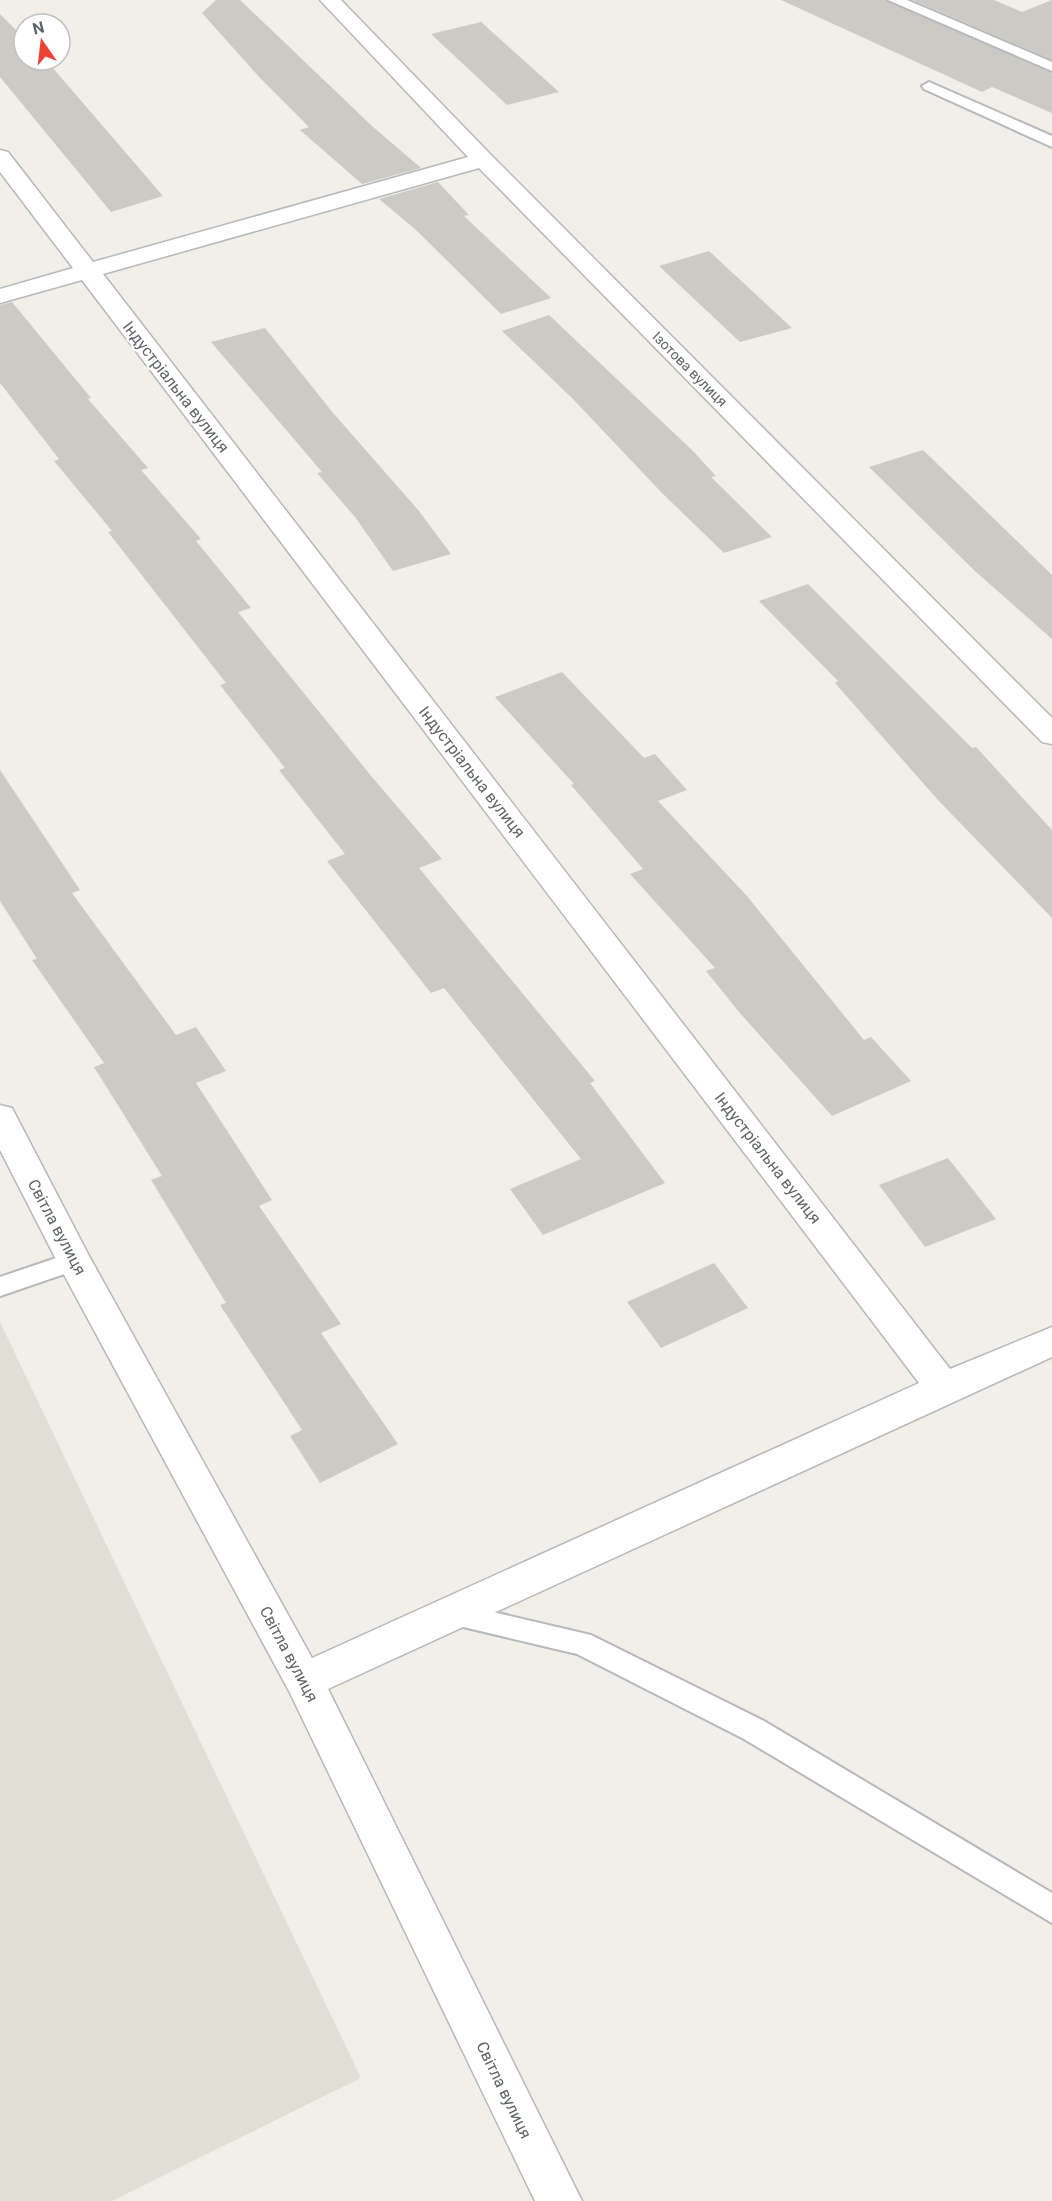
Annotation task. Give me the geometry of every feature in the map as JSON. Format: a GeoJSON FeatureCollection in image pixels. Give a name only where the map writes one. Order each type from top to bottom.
{"type":"FeatureCollection","features":[{"type":"Feature","properties":{"kind":"street","name":"Ізотова вулиця"},"geometry":{"type":"LineString","coordinates":[[330,0],[483,160],[1052,735]]}},
{"type":"Feature","properties":{"kind":"street","name":"Індустріальна вулиця"},"geometry":{"type":"LineString","coordinates":[[0,157],[944,1388]]}},
{"type":"Feature","properties":{"kind":"street"},"geometry":{"type":"LineString","coordinates":[[0,296],[483,160]]}},
{"type":"Feature","properties":{"kind":"street","name":"Світла вулиця"},"geometry":{"type":"LineString","coordinates":[[0,1118],[74,1261],[304,1681],[559,2201]]}},
{"type":"Feature","properties":{"kind":"street"},"geometry":{"type":"LineString","coordinates":[[304,1681],[944,1388],[1052,1341]]}},
{"type":"Feature","properties":{"kind":"lane"},"geometry":{"type":"LineString","coordinates":[[895,0],[1052,68]]}},
{"type":"Feature","properties":{"kind":"lane"},"geometry":{"type":"LineString","coordinates":[[929,86],[1052,142]]}},
{"type":"Feature","properties":{"kind":"lane"},"geometry":{"type":"LineString","coordinates":[[0,1287],[74,1261]]}},
{"type":"Feature","properties":{"kind":"lane"},"geometry":{"type":"LineString","coordinates":[[451,1614],[582,1643],[754,1730],[1052,1909]]}},
{"type":"Feature","properties":{"kind":"shaded area"},"geometry":{"type":"Polygon","coordinates":[[[0,1322],[361,2078],[112,2201],[0,2201],[0,1322]]]}},
{"type":"Feature","properties":{"kind":"building"},"geometry":{"type":"Polygon","coordinates":[[[216,0],[240,0],[372,126],[421,168],[362,184],[300,130],[309,127],[261,79],[202,13],[216,0]]]}},
{"type":"Feature","properties":{"kind":"building"},"geometry":{"type":"Polygon","coordinates":[[[781,0],[886,0],[1052,73],[1052,113],[992,87],[982,92],[781,0]]]}},
{"type":"Feature","properties":{"kind":"building"},"geometry":{"type":"Polygon","coordinates":[[[913,0],[994,0],[1022,12],[1052,0],[1052,60],[913,0]]]}},
{"type":"Feature","properties":{"kind":"building"},"geometry":{"type":"Polygon","coordinates":[[[0,14],[12,26],[12,72],[56,72],[163,196],[111,212],[0,77],[0,14]]]}},
{"type":"Feature","properties":{"kind":"building"},"geometry":{"type":"Polygon","coordinates":[[[481,22],[559,92],[507,105],[431,34],[481,22]]]}},
{"type":"Feature","properties":{"kind":"building"},"geometry":{"type":"Polygon","coordinates":[[[438,182],[469,215],[464,216],[551,298],[501,314],[415,229],[379,199],[438,182]]]}},
{"type":"Feature","properties":{"kind":"building"},"geometry":{"type":"Polygon","coordinates":[[[709,251],[792,328],[740,342],[659,266],[709,251]]]}},
{"type":"Feature","properties":{"kind":"building"},"geometry":{"type":"Polygon","coordinates":[[[12,302],[91,398],[88,399],[148,468],[141,470],[201,539],[196,541],[251,608],[238,612],[442,859],[419,868],[595,1081],[590,1083],[665,1183],[543,1235],[510,1189],[581,1159],[444,988],[431,993],[327,861],[345,854],[279,770],[285,768],[220,685],[226,683],[108,532],[112,531],[54,461],[59,459],[0,383],[0,305],[12,302]]]}},
{"type":"Feature","properties":{"kind":"building"},"geometry":{"type":"Polygon","coordinates":[[[549,315],[692,450],[716,476],[711,477],[772,537],[724,553],[662,493],[572,398],[502,331],[549,315]]]}},
{"type":"Feature","properties":{"kind":"building"},"geometry":{"type":"Polygon","coordinates":[[[265,328],[334,414],[419,511],[451,554],[393,571],[355,517],[317,473],[322,472],[211,342],[265,328]]]}},
{"type":"Feature","properties":{"kind":"building"},"geometry":{"type":"Polygon","coordinates":[[[923,450],[1052,575],[1052,639],[976,572],[869,467],[923,450]]]}},
{"type":"Feature","properties":{"kind":"building"},"geometry":{"type":"Polygon","coordinates":[[[808,584],[972,748],[976,747],[1052,830],[1052,918],[938,800],[835,683],[838,681],[759,601],[808,584]]]}},
{"type":"Feature","properties":{"kind":"building"},"geometry":{"type":"Polygon","coordinates":[[[562,672],[644,758],[655,754],[687,790],[658,801],[747,896],[864,1040],[871,1037],[911,1081],[832,1116],[739,1012],[706,971],[715,968],[630,874],[643,869],[571,785],[574,784],[495,697],[562,672]]]}},
{"type":"Feature","properties":{"kind":"building"},"geometry":{"type":"Polygon","coordinates":[[[0,770],[80,890],[72,893],[176,1035],[196,1027],[226,1071],[196,1083],[272,1200],[259,1206],[341,1324],[321,1333],[398,1444],[320,1483],[290,1436],[302,1430],[220,1305],[226,1303],[151,1180],[162,1176],[94,1067],[104,1063],[32,960],[37,959],[0,901],[0,770]]]}},
{"type":"Feature","properties":{"kind":"building"},"geometry":{"type":"Polygon","coordinates":[[[948,1158],[996,1219],[925,1247],[879,1185],[948,1158]]]}},
{"type":"Feature","properties":{"kind":"building"},"geometry":{"type":"Polygon","coordinates":[[[714,1263],[748,1308],[661,1348],[627,1302],[714,1263]]]}}]}
